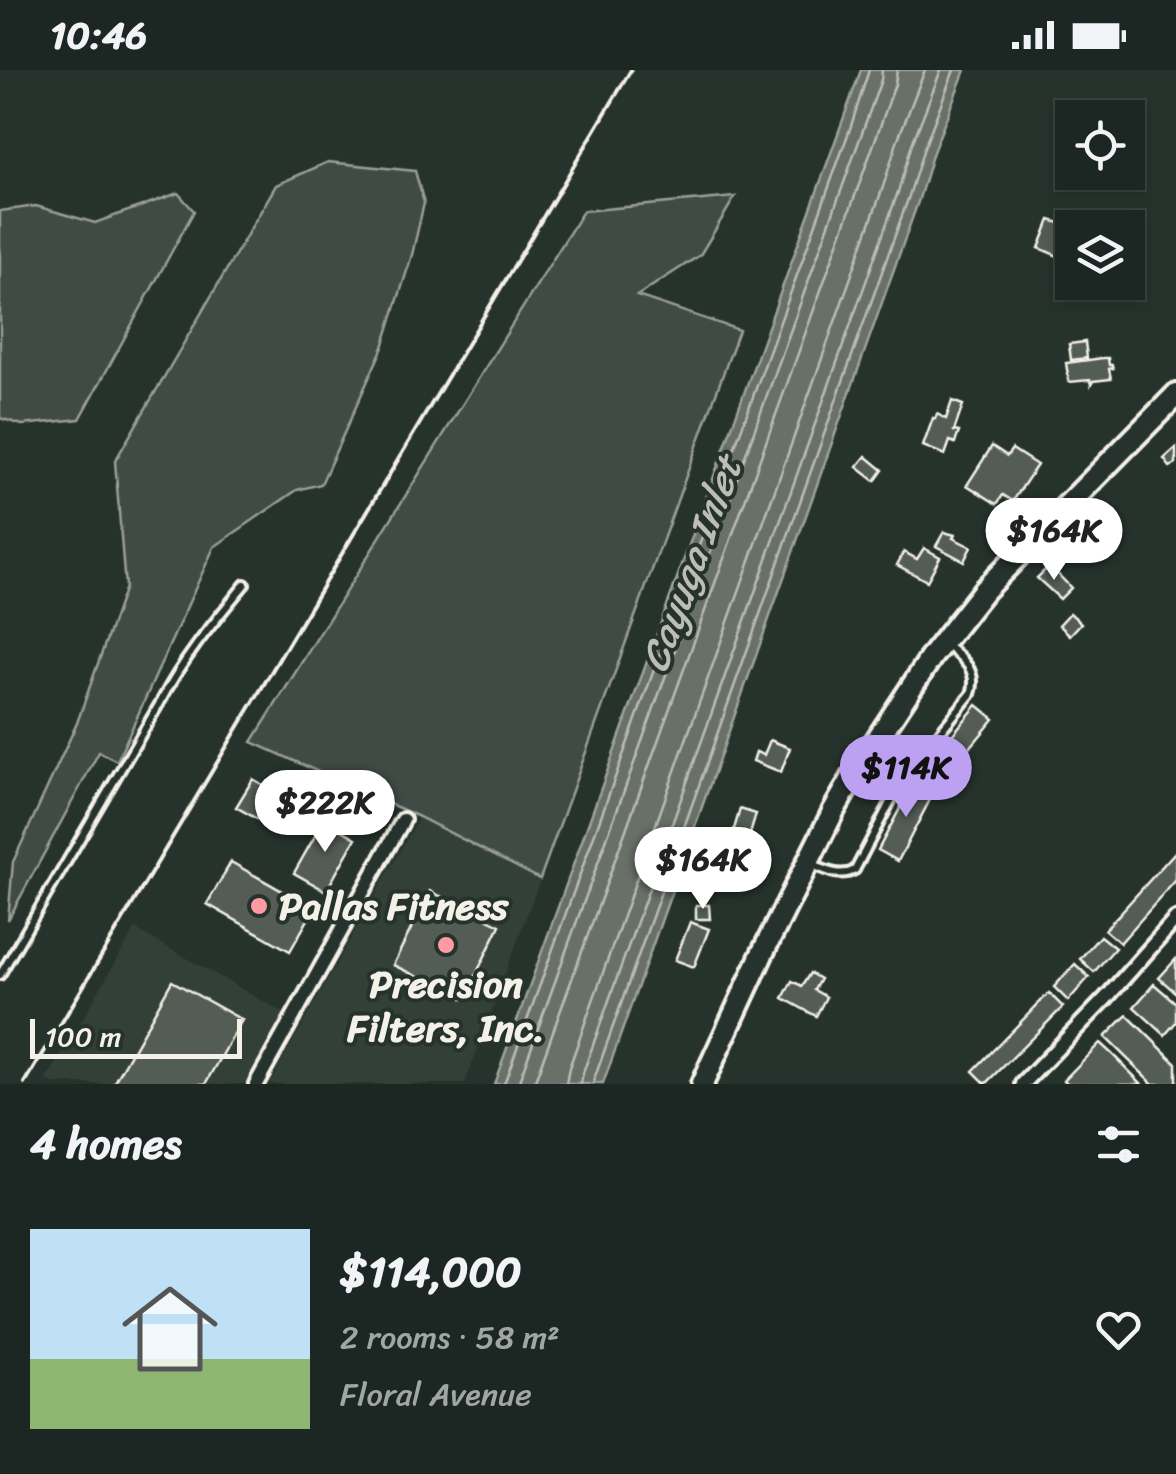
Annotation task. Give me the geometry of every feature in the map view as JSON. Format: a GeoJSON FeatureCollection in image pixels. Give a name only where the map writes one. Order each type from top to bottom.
{"type":"FeatureCollection","features":[{"type":"Feature","properties":{"kind":"main road"},"geometry":{"type":"LineString","coordinates":[[702,1084],[807,863],[860,766],[942,642],[984,590],[1176,394]]}},
{"type":"Feature","properties":{"kind":"street"},"geometry":{"type":"LineString","coordinates":[[256,1084],[403,820]]}},
{"type":"Feature","properties":{"kind":"street"},"geometry":{"type":"LineString","coordinates":[[1023,1084],[1176,919]]}},
{"type":"Feature","properties":{"kind":"lane"},"geometry":{"type":"LineString","coordinates":[[0,976],[176,671],[246,584]]}},
{"type":"Feature","properties":{"kind":"lane"},"geometry":{"type":"LineString","coordinates":[[807,863],[837,874],[855,870],[904,776],[972,694],[974,681],[968,664],[942,642]]}},
{"type":"Feature","properties":{"kind":"shaded area"},"geometry":{"type":"Polygon","coordinates":[[[328,162],[415,171],[424,203],[383,347],[321,484],[297,490],[214,547],[117,761],[99,752],[8,920],[13,862],[77,723],[125,587],[115,461],[276,185],[328,162]]]}},
{"type":"Feature","properties":{"kind":"shaded area"},"geometry":{"type":"Polygon","coordinates":[[[178,193],[194,211],[80,419],[22,425],[0,418],[0,211],[36,206],[95,223],[178,193]]]}},
{"type":"Feature","properties":{"kind":"shaded area"},"geometry":{"type":"Polygon","coordinates":[[[735,197],[700,255],[637,296],[739,330],[540,879],[419,817],[252,742],[583,211],[735,197]]]}},
{"type":"Feature","properties":{"kind":"shaded area"},"geometry":{"type":"Polygon","coordinates":[[[419,817],[540,879],[465,1084],[269,1084],[419,817]]]}},
{"type":"Feature","properties":{"kind":"shaded area"},"geometry":{"type":"Polygon","coordinates":[[[135,929],[286,1014],[246,1084],[46,1081],[135,929]]]}},
{"type":"Feature","properties":{"kind":"water","name":"Cayuga Inlet"},"geometry":{"type":"Polygon","coordinates":[[[861,70],[965,70],[603,1084],[494,1084],[861,70]]]}},
{"type":"Feature","properties":{"kind":"building"},"geometry":{"type":"Polygon","coordinates":[[[1050,220],[1055,222],[1055,255],[1039,248],[1050,220]]]}},
{"type":"Feature","properties":{"kind":"building"},"geometry":{"type":"Polygon","coordinates":[[[1085,342],[1087,358],[1071,360],[1069,344],[1085,342]]]}},
{"type":"Feature","properties":{"kind":"building"},"geometry":{"type":"Polygon","coordinates":[[[1108,358],[1113,368],[1109,369],[1111,379],[1093,381],[1091,385],[1090,380],[1069,382],[1066,363],[1108,358]]]}},
{"type":"Feature","properties":{"kind":"building"},"geometry":{"type":"Polygon","coordinates":[[[952,401],[963,405],[954,431],[959,432],[955,443],[950,441],[945,455],[923,446],[933,418],[937,414],[946,419],[952,401]]]}},
{"type":"Feature","properties":{"kind":"building"},"geometry":{"type":"Polygon","coordinates":[[[992,446],[1007,456],[1012,449],[1037,465],[1013,501],[1003,495],[997,504],[967,485],[992,446]]]}},
{"type":"Feature","properties":{"kind":"building"},"geometry":{"type":"Polygon","coordinates":[[[1176,448],[1176,464],[1170,467],[1164,459],[1176,448]]]}},
{"type":"Feature","properties":{"kind":"building"},"geometry":{"type":"Polygon","coordinates":[[[866,456],[883,470],[875,481],[857,467],[866,456]]]}},
{"type":"Feature","properties":{"kind":"building"},"geometry":{"type":"Polygon","coordinates":[[[944,532],[971,547],[964,561],[936,546],[944,532]]]}},
{"type":"Feature","properties":{"kind":"building"},"geometry":{"type":"Polygon","coordinates":[[[924,548],[940,557],[927,581],[897,565],[904,552],[917,559],[924,548]]]}},
{"type":"Feature","properties":{"kind":"building"},"geometry":{"type":"Polygon","coordinates":[[[1048,567],[1071,588],[1060,599],[1037,578],[1048,567]]]}},
{"type":"Feature","properties":{"kind":"building"},"geometry":{"type":"Polygon","coordinates":[[[1070,613],[1081,623],[1070,635],[1059,625],[1070,613]]]}},
{"type":"Feature","properties":{"kind":"building"},"geometry":{"type":"Polygon","coordinates":[[[977,705],[994,719],[945,778],[928,764],[977,705]]]}},
{"type":"Feature","properties":{"kind":"building"},"geometry":{"type":"Polygon","coordinates":[[[770,740],[790,748],[781,772],[753,761],[756,752],[764,755],[770,740]]]}},
{"type":"Feature","properties":{"kind":"building"},"geometry":{"type":"Polygon","coordinates":[[[253,779],[275,792],[259,820],[236,807],[253,779]]]}},
{"type":"Feature","properties":{"kind":"building"},"geometry":{"type":"Polygon","coordinates":[[[915,780],[935,790],[898,861],[878,850],[915,780]]]}},
{"type":"Feature","properties":{"kind":"building"},"geometry":{"type":"Polygon","coordinates":[[[740,809],[756,814],[748,841],[732,836],[740,809]]]}},
{"type":"Feature","properties":{"kind":"building"},"geometry":{"type":"Polygon","coordinates":[[[324,820],[356,838],[326,891],[294,873],[324,820]]]}},
{"type":"Feature","properties":{"kind":"building"},"geometry":{"type":"Polygon","coordinates":[[[1176,851],[1176,880],[1120,943],[1105,930],[1176,851]]]}},
{"type":"Feature","properties":{"kind":"building","name":"Pallas Fitness"},"geometry":{"type":"Polygon","coordinates":[[[231,862],[314,909],[290,951],[207,904],[231,862]]]}},
{"type":"Feature","properties":{"kind":"building","name":"Precision Filters, Inc."},"geometry":{"type":"Polygon","coordinates":[[[430,891],[500,925],[464,999],[393,965],[430,891]]]}},
{"type":"Feature","properties":{"kind":"building"},"geometry":{"type":"Polygon","coordinates":[[[696,905],[709,905],[710,919],[696,919],[696,905]]]}},
{"type":"Feature","properties":{"kind":"building"},"geometry":{"type":"Polygon","coordinates":[[[690,922],[709,929],[694,967],[675,960],[690,922]]]}},
{"type":"Feature","properties":{"kind":"building"},"geometry":{"type":"Polygon","coordinates":[[[1100,936],[1115,948],[1094,972],[1080,959],[1100,936]]]}},
{"type":"Feature","properties":{"kind":"building"},"geometry":{"type":"Polygon","coordinates":[[[1176,959],[1176,993],[1159,978],[1176,959]]]}},
{"type":"Feature","properties":{"kind":"building"},"geometry":{"type":"Polygon","coordinates":[[[1075,964],[1089,977],[1068,1001],[1054,987],[1075,964]]]}},
{"type":"Feature","properties":{"kind":"building"},"geometry":{"type":"Polygon","coordinates":[[[810,973],[820,979],[814,990],[826,997],[816,1016],[783,998],[792,981],[802,986],[810,973]]]}},
{"type":"Feature","properties":{"kind":"building"},"geometry":{"type":"Polygon","coordinates":[[[172,981],[242,1020],[206,1084],[114,1084],[172,981]]]}},
{"type":"Feature","properties":{"kind":"building"},"geometry":{"type":"Polygon","coordinates":[[[1154,984],[1176,1003],[1176,1022],[1165,1035],[1134,1007],[1154,984]]]}},
{"type":"Feature","properties":{"kind":"building"},"geometry":{"type":"Polygon","coordinates":[[[1049,993],[1063,1007],[986,1084],[973,1071],[1049,993]]]}},
{"type":"Feature","properties":{"kind":"building"},"geometry":{"type":"Polygon","coordinates":[[[1127,1015],[1176,1063],[1176,1084],[1153,1084],[1105,1037],[1127,1015]]]}},
{"type":"Feature","properties":{"kind":"building"},"geometry":{"type":"Polygon","coordinates":[[[1100,1043],[1142,1084],[1068,1084],[1064,1080],[1100,1043]]]}},
{"type":"Feature","properties":{"kind":"railway"},"geometry":{"type":"LineString","coordinates":[[25,1084],[631,70]]}},
{"type":"Feature","properties":{"kind":"place","name":"Pallas Fitness"},"geometry":{"type":"Point","coordinates":[259,906]}},
{"type":"Feature","properties":{"kind":"place","name":"Precision Filters, Inc."},"geometry":{"type":"Point","coordinates":[446,945]}}]}
